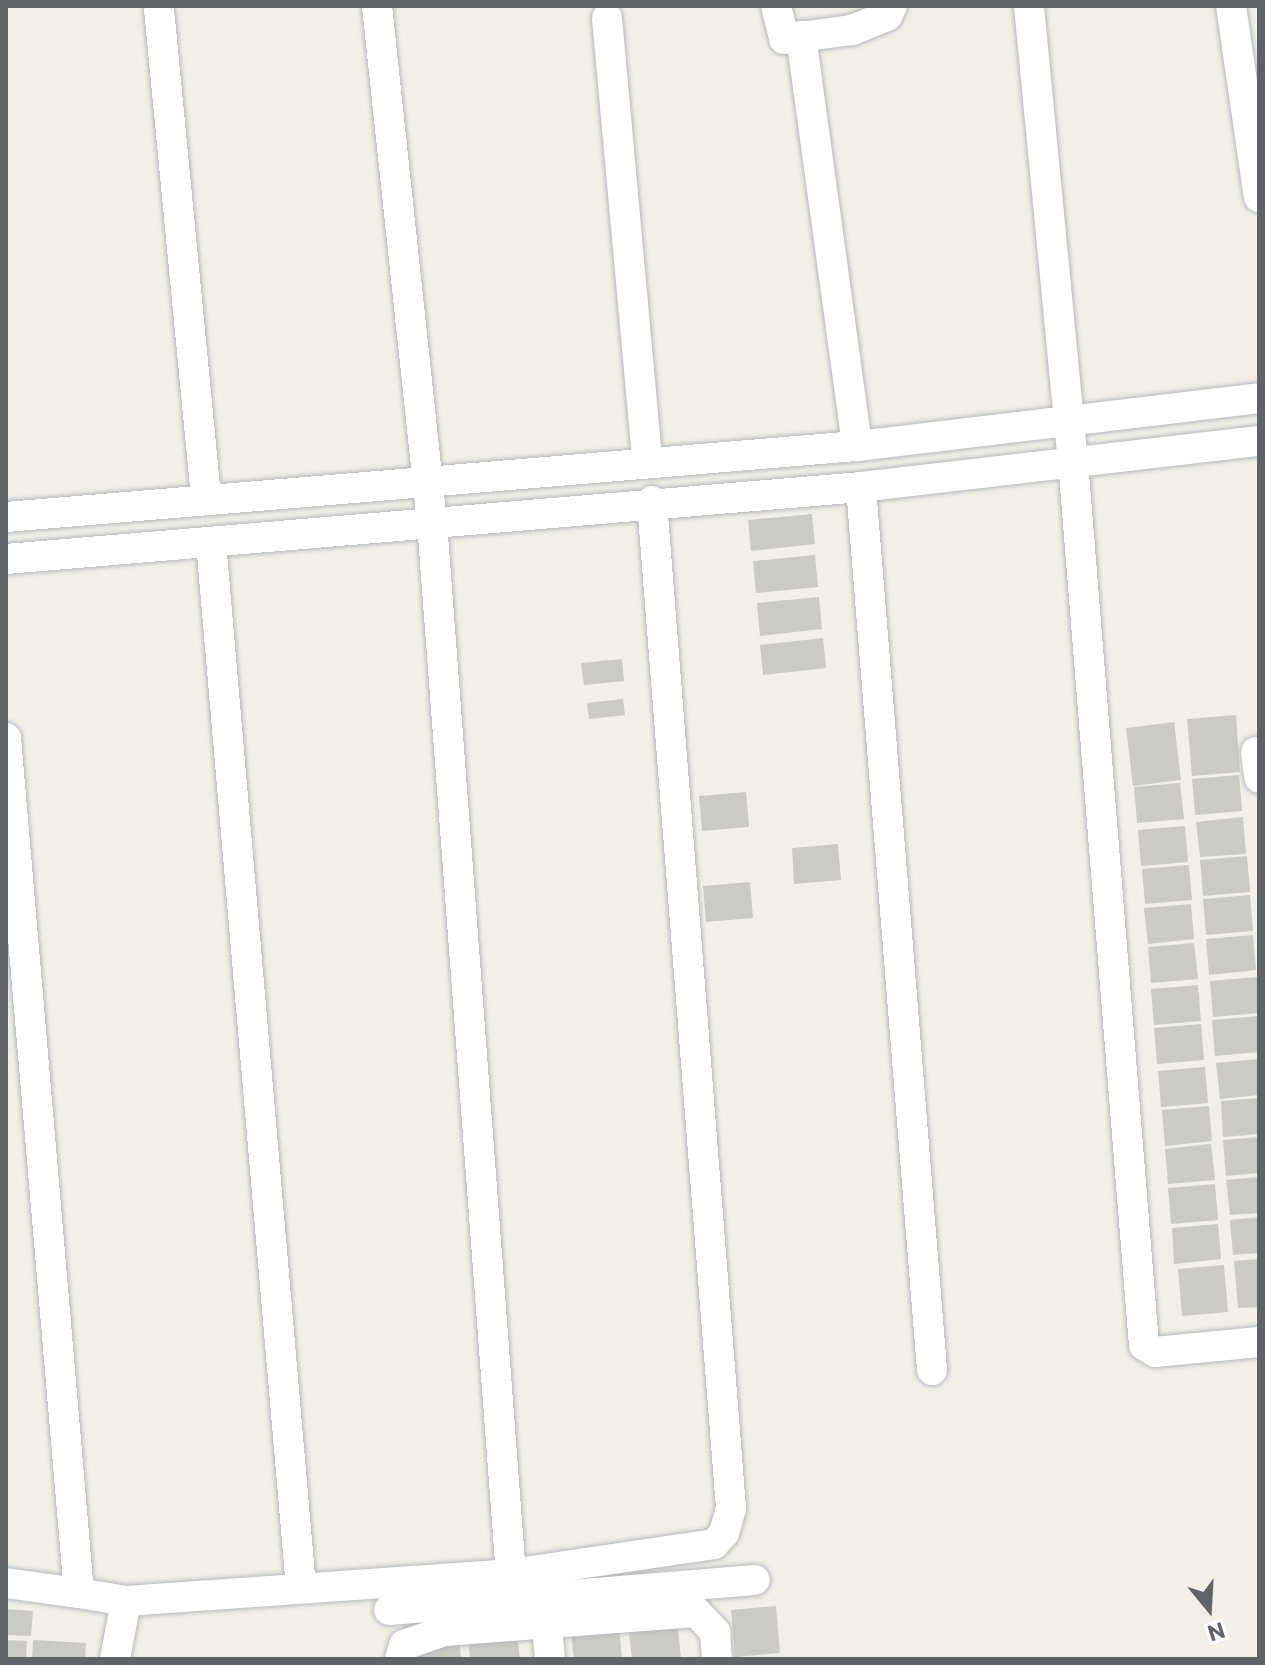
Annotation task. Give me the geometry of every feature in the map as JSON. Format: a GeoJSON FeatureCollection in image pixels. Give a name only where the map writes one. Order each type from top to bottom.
{"type":"FeatureCollection","features":[{"type":"Feature","properties":{"kind":"street"},"geometry":{"type":"LineString","coordinates":[[377,6],[432,522],[511,1574]]}},
{"type":"Feature","properties":{"kind":"street"},"geometry":{"type":"LineString","coordinates":[[776,6],[784,39],[852,30],[887,16],[892,6]]}},
{"type":"Feature","properties":{"kind":"street"},"geometry":{"type":"LineString","coordinates":[[1029,6],[1073,461],[1144,1345],[1155,1352],[1259,1342]]}},
{"type":"Feature","properties":{"kind":"street"},"geometry":{"type":"LineString","coordinates":[[1231,6],[1259,197]]}},
{"type":"Feature","properties":{"kind":"street"},"geometry":{"type":"LineString","coordinates":[[159,9],[206,500]]}},
{"type":"Feature","properties":{"kind":"street"},"geometry":{"type":"LineString","coordinates":[[607,18],[647,460]]}},
{"type":"Feature","properties":{"kind":"street"},"geometry":{"type":"LineString","coordinates":[[801,36],[857,446]]}},
{"type":"Feature","properties":{"kind":"street"},"geometry":{"type":"LineString","coordinates":[[6,517],[647,460],[857,446],[1259,398]]}},
{"type":"Feature","properties":{"kind":"street"},"geometry":{"type":"LineString","coordinates":[[6,559],[652,501],[861,487],[1259,441]]}},
{"type":"Feature","properties":{"kind":"street"},"geometry":{"type":"LineString","coordinates":[[861,487],[932,1370]]}},
{"type":"Feature","properties":{"kind":"street"},"geometry":{"type":"LineString","coordinates":[[400,1659],[404,1645],[417,1637],[714,1544],[724,1533],[731,1508],[652,501]]}},
{"type":"Feature","properties":{"kind":"street"},"geometry":{"type":"LineString","coordinates":[[211,542],[301,1588]]}},
{"type":"Feature","properties":{"kind":"street"},"geometry":{"type":"LineString","coordinates":[[6,738],[79,1593]]}},
{"type":"Feature","properties":{"kind":"street"},"geometry":{"type":"LineString","coordinates":[[6,1583],[126,1601],[511,1574],[545,1598],[696,1612],[715,1632],[717,1659]]}},
{"type":"Feature","properties":{"kind":"street"},"geometry":{"type":"LineString","coordinates":[[389,1610],[755,1580]]}},
{"type":"Feature","properties":{"kind":"street"},"geometry":{"type":"LineString","coordinates":[[545,1598],[550,1659]]}},
{"type":"Feature","properties":{"kind":"street"},"geometry":{"type":"LineString","coordinates":[[115,1659],[126,1601]]}},
{"type":"Feature","properties":{"kind":"building"},"geometry":{"type":"Polygon","coordinates":[[[812,514],[815,544],[751,551],[748,520],[812,514]]]}},
{"type":"Feature","properties":{"kind":"building"},"geometry":{"type":"Polygon","coordinates":[[[815,555],[818,587],[756,593],[753,561],[815,555]]]}},
{"type":"Feature","properties":{"kind":"building"},"geometry":{"type":"Polygon","coordinates":[[[819,597],[822,629],[760,636],[757,603],[819,597]]]}},
{"type":"Feature","properties":{"kind":"building"},"geometry":{"type":"Polygon","coordinates":[[[823,638],[826,668],[763,675],[760,645],[823,638]]]}},
{"type":"Feature","properties":{"kind":"building"},"geometry":{"type":"Polygon","coordinates":[[[622,659],[624,681],[584,685],[581,663],[622,659]]]}},
{"type":"Feature","properties":{"kind":"building"},"geometry":{"type":"Polygon","coordinates":[[[623,699],[625,715],[589,719],[587,703],[623,699]]]}},
{"type":"Feature","properties":{"kind":"building"},"geometry":{"type":"Polygon","coordinates":[[[1236,715],[1240,772],[1192,776],[1187,719],[1236,715]]]}},
{"type":"Feature","properties":{"kind":"building"},"geometry":{"type":"Polygon","coordinates":[[[1174,722],[1181,780],[1133,786],[1126,728],[1174,722]]]}},
{"type":"Feature","properties":{"kind":"building"},"geometry":{"type":"Polygon","coordinates":[[[1239,775],[1242,811],[1195,815],[1192,779],[1239,775]]]}},
{"type":"Feature","properties":{"kind":"building"},"geometry":{"type":"Polygon","coordinates":[[[1180,783],[1184,819],[1137,823],[1134,787],[1180,783]]]}},
{"type":"Feature","properties":{"kind":"building"},"geometry":{"type":"Polygon","coordinates":[[[746,792],[749,827],[702,831],[699,796],[746,792]]]}},
{"type":"Feature","properties":{"kind":"building"},"geometry":{"type":"Polygon","coordinates":[[[1243,817],[1246,854],[1200,857],[1196,822],[1243,817]]]}},
{"type":"Feature","properties":{"kind":"building"},"geometry":{"type":"Polygon","coordinates":[[[1185,826],[1188,862],[1141,866],[1138,830],[1185,826]]]}},
{"type":"Feature","properties":{"kind":"building"},"geometry":{"type":"Polygon","coordinates":[[[838,844],[841,880],[794,884],[792,848],[838,844]]]}},
{"type":"Feature","properties":{"kind":"building"},"geometry":{"type":"Polygon","coordinates":[[[1247,856],[1250,892],[1203,896],[1200,860],[1247,856]]]}},
{"type":"Feature","properties":{"kind":"building"},"geometry":{"type":"Polygon","coordinates":[[[1189,865],[1192,900],[1145,904],[1142,869],[1189,865]]]}},
{"type":"Feature","properties":{"kind":"building"},"geometry":{"type":"Polygon","coordinates":[[[750,882],[753,918],[706,922],[703,886],[750,882]]]}},
{"type":"Feature","properties":{"kind":"building"},"geometry":{"type":"Polygon","coordinates":[[[1250,895],[1253,931],[1206,935],[1203,899],[1250,895]]]}},
{"type":"Feature","properties":{"kind":"building"},"geometry":{"type":"Polygon","coordinates":[[[1191,904],[1194,939],[1148,944],[1144,908],[1191,904]]]}},
{"type":"Feature","properties":{"kind":"building"},"geometry":{"type":"Polygon","coordinates":[[[1253,935],[1256,970],[1209,975],[1206,939],[1253,935]]]}},
{"type":"Feature","properties":{"kind":"building"},"geometry":{"type":"Polygon","coordinates":[[[1194,943],[1198,979],[1151,983],[1148,947],[1194,943]]]}},
{"type":"Feature","properties":{"kind":"building"},"geometry":{"type":"Polygon","coordinates":[[[1257,977],[1259,1013],[1213,1017],[1210,981],[1257,977]]]}},
{"type":"Feature","properties":{"kind":"building"},"geometry":{"type":"Polygon","coordinates":[[[1198,985],[1201,1021],[1154,1025],[1151,989],[1198,985]]]}},
{"type":"Feature","properties":{"kind":"building"},"geometry":{"type":"Polygon","coordinates":[[[1259,1016],[1259,1052],[1215,1056],[1212,1020],[1259,1016]]]}},
{"type":"Feature","properties":{"kind":"building"},"geometry":{"type":"Polygon","coordinates":[[[1201,1024],[1204,1060],[1157,1064],[1154,1028],[1201,1024]]]}},
{"type":"Feature","properties":{"kind":"building"},"geometry":{"type":"Polygon","coordinates":[[[1259,1059],[1259,1095],[1220,1099],[1216,1063],[1259,1059]]]}},
{"type":"Feature","properties":{"kind":"building"},"geometry":{"type":"Polygon","coordinates":[[[1205,1067],[1208,1103],[1161,1107],[1158,1071],[1205,1067]]]}},
{"type":"Feature","properties":{"kind":"building"},"geometry":{"type":"Polygon","coordinates":[[[1259,1098],[1259,1134],[1223,1137],[1221,1101],[1259,1098]]]}},
{"type":"Feature","properties":{"kind":"building"},"geometry":{"type":"Polygon","coordinates":[[[1209,1106],[1212,1141],[1165,1146],[1162,1110],[1209,1106]]]}},
{"type":"Feature","properties":{"kind":"building"},"geometry":{"type":"Polygon","coordinates":[[[1259,1137],[1259,1173],[1226,1176],[1223,1140],[1259,1137]]]}},
{"type":"Feature","properties":{"kind":"building"},"geometry":{"type":"Polygon","coordinates":[[[1211,1144],[1215,1180],[1168,1184],[1165,1149],[1211,1144]]]}},
{"type":"Feature","properties":{"kind":"building"},"geometry":{"type":"Polygon","coordinates":[[[1259,1177],[1259,1213],[1230,1215],[1226,1180],[1259,1177]]]}},
{"type":"Feature","properties":{"kind":"building"},"geometry":{"type":"Polygon","coordinates":[[[1215,1184],[1218,1220],[1171,1224],[1168,1188],[1215,1184]]]}},
{"type":"Feature","properties":{"kind":"building"},"geometry":{"type":"Polygon","coordinates":[[[1259,1217],[1259,1253],[1233,1255],[1230,1220],[1259,1217]]]}},
{"type":"Feature","properties":{"kind":"building"},"geometry":{"type":"Polygon","coordinates":[[[1218,1224],[1221,1259],[1174,1264],[1172,1228],[1218,1224]]]}},
{"type":"Feature","properties":{"kind":"building"},"geometry":{"type":"Polygon","coordinates":[[[1259,1259],[1259,1307],[1238,1308],[1234,1261],[1259,1259]]]}},
{"type":"Feature","properties":{"kind":"building"},"geometry":{"type":"Polygon","coordinates":[[[1224,1265],[1228,1312],[1182,1316],[1178,1269],[1224,1265]]]}},
{"type":"Feature","properties":{"kind":"building"},"geometry":{"type":"Polygon","coordinates":[[[776,1606],[780,1653],[735,1657],[731,1610],[776,1606]]]}},
{"type":"Feature","properties":{"kind":"building"},"geometry":{"type":"Polygon","coordinates":[[[6,1609],[33,1611],[31,1636],[6,1635],[6,1609]]]}},
{"type":"Feature","properties":{"kind":"building"},"geometry":{"type":"Polygon","coordinates":[[[677,1619],[681,1659],[632,1659],[628,1624],[677,1619]]]}},
{"type":"Feature","properties":{"kind":"building"},"geometry":{"type":"Polygon","coordinates":[[[619,1626],[622,1659],[574,1659],[571,1632],[619,1626]]]}},
{"type":"Feature","properties":{"kind":"building"},"geometry":{"type":"Polygon","coordinates":[[[517,1634],[520,1659],[470,1659],[468,1639],[517,1634]]]}},
{"type":"Feature","properties":{"kind":"building"},"geometry":{"type":"Polygon","coordinates":[[[459,1639],[461,1659],[411,1659],[409,1644],[459,1639]]]}},
{"type":"Feature","properties":{"kind":"building"},"geometry":{"type":"Polygon","coordinates":[[[6,1640],[27,1641],[26,1659],[6,1659],[6,1640]]]}},
{"type":"Feature","properties":{"kind":"building"},"geometry":{"type":"Polygon","coordinates":[[[33,1640],[86,1643],[85,1659],[32,1659],[33,1640]]]}}]}
